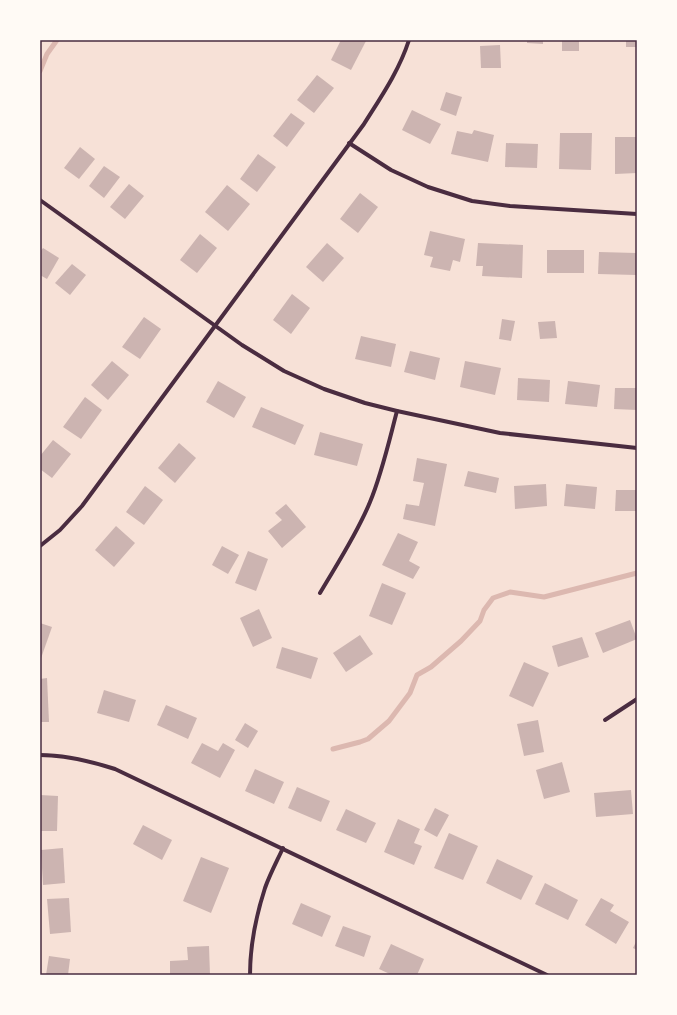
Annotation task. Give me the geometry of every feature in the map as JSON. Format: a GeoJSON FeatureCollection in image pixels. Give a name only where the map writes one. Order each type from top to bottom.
{"type":"FeatureCollection","features":[{"type":"Feature","properties":{"kind":"street"},"geometry":{"type":"LineString","coordinates":[[40,546],[60,530],[82,506],[364,124],[388,87],[404,56],[409,40]]}},
{"type":"Feature","properties":{"kind":"street"},"geometry":{"type":"LineString","coordinates":[[349,143],[391,170],[428,187],[472,201],[510,206],[637,214]]}},
{"type":"Feature","properties":{"kind":"street"},"geometry":{"type":"LineString","coordinates":[[40,200],[242,345],[291,374],[324,389],[365,403],[500,433],[637,448]]}},
{"type":"Feature","properties":{"kind":"street"},"geometry":{"type":"LineString","coordinates":[[320,593],[370,502],[376,486],[397,411]]}},
{"type":"Feature","properties":{"kind":"street"},"geometry":{"type":"LineString","coordinates":[[604,720],[637,699]]}},
{"type":"Feature","properties":{"kind":"street"},"geometry":{"type":"LineString","coordinates":[[40,755],[79,759],[115,769],[547,975]]}},
{"type":"Feature","properties":{"kind":"street"},"geometry":{"type":"LineString","coordinates":[[250,975],[253,935],[256,919],[266,886],[283,848]]}},
{"type":"Feature","properties":{"kind":"building"},"geometry":{"type":"Polygon","coordinates":[[[341,40],[366,41],[351,70],[331,60],[341,40]]]}},
{"type":"Feature","properties":{"kind":"building"},"geometry":{"type":"Polygon","coordinates":[[[527,40],[543,40],[543,44],[527,43],[527,40]]]}},
{"type":"Feature","properties":{"kind":"building"},"geometry":{"type":"Polygon","coordinates":[[[562,40],[579,40],[579,51],[562,51],[562,40]]]}},
{"type":"Feature","properties":{"kind":"building"},"geometry":{"type":"Polygon","coordinates":[[[626,40],[637,40],[637,47],[626,47],[626,40]]]}},
{"type":"Feature","properties":{"kind":"building"},"geometry":{"type":"Polygon","coordinates":[[[500,45],[501,68],[481,68],[480,46],[500,45]]]}},
{"type":"Feature","properties":{"kind":"building"},"geometry":{"type":"Polygon","coordinates":[[[317,75],[334,88],[314,113],[297,100],[317,75]]]}},
{"type":"Feature","properties":{"kind":"building"},"geometry":{"type":"Polygon","coordinates":[[[446,92],[462,97],[456,116],[440,110],[446,92]]]}},
{"type":"Feature","properties":{"kind":"building"},"geometry":{"type":"Polygon","coordinates":[[[412,110],[441,124],[430,144],[402,130],[412,110]]]}},
{"type":"Feature","properties":{"kind":"building"},"geometry":{"type":"Polygon","coordinates":[[[291,113],[305,123],[287,147],[273,136],[291,113]]]}},
{"type":"Feature","properties":{"kind":"building"},"geometry":{"type":"Polygon","coordinates":[[[474,130],[494,135],[488,162],[451,154],[457,131],[472,134],[474,130]]]}},
{"type":"Feature","properties":{"kind":"building"},"geometry":{"type":"Polygon","coordinates":[[[560,133],[592,133],[591,170],[559,169],[560,133]]]}},
{"type":"Feature","properties":{"kind":"building"},"geometry":{"type":"Polygon","coordinates":[[[615,137],[637,137],[637,173],[615,174],[615,137]]]}},
{"type":"Feature","properties":{"kind":"building"},"geometry":{"type":"Polygon","coordinates":[[[506,143],[538,144],[537,168],[505,167],[506,143]]]}},
{"type":"Feature","properties":{"kind":"building"},"geometry":{"type":"Polygon","coordinates":[[[80,147],[95,159],[79,179],[64,168],[80,147]]]}},
{"type":"Feature","properties":{"kind":"building"},"geometry":{"type":"Polygon","coordinates":[[[258,154],[276,167],[257,192],[240,179],[258,154]]]}},
{"type":"Feature","properties":{"kind":"building"},"geometry":{"type":"Polygon","coordinates":[[[104,166],[120,177],[104,198],[89,186],[104,166]]]}},
{"type":"Feature","properties":{"kind":"building"},"geometry":{"type":"Polygon","coordinates":[[[129,184],[144,196],[125,219],[110,207],[129,184]]]}},
{"type":"Feature","properties":{"kind":"building"},"geometry":{"type":"Polygon","coordinates":[[[227,185],[250,204],[228,231],[205,212],[227,185]]]}},
{"type":"Feature","properties":{"kind":"building"},"geometry":{"type":"Polygon","coordinates":[[[360,193],[378,207],[358,233],[340,219],[360,193]]]}},
{"type":"Feature","properties":{"kind":"building"},"geometry":{"type":"Polygon","coordinates":[[[430,231],[465,239],[460,262],[453,260],[450,271],[430,267],[433,257],[424,255],[430,231]]]}},
{"type":"Feature","properties":{"kind":"building"},"geometry":{"type":"Polygon","coordinates":[[[200,234],[217,248],[197,273],[180,260],[200,234]]]}},
{"type":"Feature","properties":{"kind":"building"},"geometry":{"type":"Polygon","coordinates":[[[327,243],[344,258],[323,282],[306,267],[327,243]]]}},
{"type":"Feature","properties":{"kind":"building"},"geometry":{"type":"Polygon","coordinates":[[[478,243],[523,245],[522,278],[482,276],[483,266],[476,266],[478,243]]]}},
{"type":"Feature","properties":{"kind":"building"},"geometry":{"type":"Polygon","coordinates":[[[43,248],[59,258],[47,279],[40,275],[40,252],[43,248]]]}},
{"type":"Feature","properties":{"kind":"building"},"geometry":{"type":"Polygon","coordinates":[[[547,250],[584,250],[584,273],[547,273],[547,250]]]}},
{"type":"Feature","properties":{"kind":"building"},"geometry":{"type":"Polygon","coordinates":[[[599,252],[636,253],[636,275],[598,274],[599,252]]]}},
{"type":"Feature","properties":{"kind":"building"},"geometry":{"type":"Polygon","coordinates":[[[72,264],[86,275],[70,295],[55,283],[72,264]]]}},
{"type":"Feature","properties":{"kind":"building"},"geometry":{"type":"Polygon","coordinates":[[[292,294],[310,308],[291,334],[273,320],[292,294]]]}},
{"type":"Feature","properties":{"kind":"building"},"geometry":{"type":"Polygon","coordinates":[[[144,317],[161,329],[140,359],[122,347],[144,317]]]}},
{"type":"Feature","properties":{"kind":"building"},"geometry":{"type":"Polygon","coordinates":[[[502,319],[515,321],[511,341],[499,339],[502,319]]]}},
{"type":"Feature","properties":{"kind":"building"},"geometry":{"type":"Polygon","coordinates":[[[555,321],[557,338],[540,339],[538,322],[555,321]]]}},
{"type":"Feature","properties":{"kind":"building"},"geometry":{"type":"Polygon","coordinates":[[[361,336],[396,344],[391,367],[355,359],[361,336]]]}},
{"type":"Feature","properties":{"kind":"building"},"geometry":{"type":"Polygon","coordinates":[[[410,351],[440,358],[435,380],[404,372],[410,351]]]}},
{"type":"Feature","properties":{"kind":"building"},"geometry":{"type":"Polygon","coordinates":[[[112,361],[129,375],[108,400],[91,385],[112,361]]]}},
{"type":"Feature","properties":{"kind":"building"},"geometry":{"type":"Polygon","coordinates":[[[465,361],[501,368],[495,395],[460,387],[465,361]]]}},
{"type":"Feature","properties":{"kind":"building"},"geometry":{"type":"Polygon","coordinates":[[[518,378],[550,380],[549,402],[517,400],[518,378]]]}},
{"type":"Feature","properties":{"kind":"building"},"geometry":{"type":"Polygon","coordinates":[[[218,381],[246,397],[234,418],[206,402],[218,381]]]}},
{"type":"Feature","properties":{"kind":"building"},"geometry":{"type":"Polygon","coordinates":[[[568,381],[600,385],[597,407],[565,404],[568,381]]]}},
{"type":"Feature","properties":{"kind":"building"},"geometry":{"type":"Polygon","coordinates":[[[615,388],[637,388],[637,410],[614,409],[615,388]]]}},
{"type":"Feature","properties":{"kind":"building"},"geometry":{"type":"Polygon","coordinates":[[[85,397],[102,410],[81,439],[63,427],[85,397]]]}},
{"type":"Feature","properties":{"kind":"building"},"geometry":{"type":"Polygon","coordinates":[[[261,407],[304,425],[295,445],[252,427],[261,407]]]}},
{"type":"Feature","properties":{"kind":"building"},"geometry":{"type":"Polygon","coordinates":[[[320,432],[363,444],[357,466],[314,455],[320,432]]]}},
{"type":"Feature","properties":{"kind":"building"},"geometry":{"type":"Polygon","coordinates":[[[53,440],[71,454],[52,478],[40,469],[40,456],[53,440]]]}},
{"type":"Feature","properties":{"kind":"building"},"geometry":{"type":"Polygon","coordinates":[[[179,443],[196,458],[175,483],[158,468],[179,443]]]}},
{"type":"Feature","properties":{"kind":"building"},"geometry":{"type":"Polygon","coordinates":[[[417,458],[447,464],[435,526],[403,519],[406,504],[419,506],[424,483],[413,481],[417,458]]]}},
{"type":"Feature","properties":{"kind":"building"},"geometry":{"type":"Polygon","coordinates":[[[468,471],[499,478],[496,493],[464,486],[468,471]]]}},
{"type":"Feature","properties":{"kind":"building"},"geometry":{"type":"Polygon","coordinates":[[[546,484],[547,506],[515,509],[514,486],[546,484]]]}},
{"type":"Feature","properties":{"kind":"building"},"geometry":{"type":"Polygon","coordinates":[[[566,484],[597,487],[595,509],[564,506],[566,484]]]}},
{"type":"Feature","properties":{"kind":"building"},"geometry":{"type":"Polygon","coordinates":[[[145,486],[163,500],[144,525],[126,512],[145,486]]]}},
{"type":"Feature","properties":{"kind":"building"},"geometry":{"type":"Polygon","coordinates":[[[616,490],[637,490],[637,511],[615,511],[616,490]]]}},
{"type":"Feature","properties":{"kind":"building"},"geometry":{"type":"Polygon","coordinates":[[[286,504],[306,527],[282,548],[268,531],[282,520],[275,513],[286,504]]]}},
{"type":"Feature","properties":{"kind":"building"},"geometry":{"type":"Polygon","coordinates":[[[116,526],[135,543],[114,567],[95,550],[116,526]]]}},
{"type":"Feature","properties":{"kind":"building"},"geometry":{"type":"Polygon","coordinates":[[[398,533],[418,542],[409,561],[420,567],[413,579],[382,565],[398,533]]]}},
{"type":"Feature","properties":{"kind":"building"},"geometry":{"type":"Polygon","coordinates":[[[222,546],[239,555],[228,574],[212,565],[222,546]]]}},
{"type":"Feature","properties":{"kind":"building"},"geometry":{"type":"Polygon","coordinates":[[[248,551],[268,559],[256,591],[235,583],[248,551]]]}},
{"type":"Feature","properties":{"kind":"building"},"geometry":{"type":"Polygon","coordinates":[[[382,583],[406,593],[392,625],[369,616],[382,583]]]}},
{"type":"Feature","properties":{"kind":"building"},"geometry":{"type":"Polygon","coordinates":[[[259,609],[272,638],[253,647],[240,618],[259,609]]]}},
{"type":"Feature","properties":{"kind":"building"},"geometry":{"type":"Polygon","coordinates":[[[630,620],[637,639],[603,653],[595,633],[630,620]]]}},
{"type":"Feature","properties":{"kind":"building"},"geometry":{"type":"Polygon","coordinates":[[[40,623],[52,627],[40,661],[40,623]]]}},
{"type":"Feature","properties":{"kind":"building"},"geometry":{"type":"Polygon","coordinates":[[[360,635],[373,654],[346,672],[333,653],[360,635]]]}},
{"type":"Feature","properties":{"kind":"building"},"geometry":{"type":"Polygon","coordinates":[[[582,637],[589,657],[558,667],[552,646],[582,637]]]}},
{"type":"Feature","properties":{"kind":"building"},"geometry":{"type":"Polygon","coordinates":[[[282,647],[318,658],[311,679],[276,668],[282,647]]]}},
{"type":"Feature","properties":{"kind":"building"},"geometry":{"type":"Polygon","coordinates":[[[524,662],[549,673],[533,707],[509,696],[524,662]]]}},
{"type":"Feature","properties":{"kind":"building"},"geometry":{"type":"Polygon","coordinates":[[[47,678],[49,722],[40,722],[40,679],[47,678]]]}},
{"type":"Feature","properties":{"kind":"building"},"geometry":{"type":"Polygon","coordinates":[[[104,690],[136,700],[129,722],[97,713],[104,690]]]}},
{"type":"Feature","properties":{"kind":"building"},"geometry":{"type":"Polygon","coordinates":[[[166,705],[197,718],[188,739],[157,725],[166,705]]]}},
{"type":"Feature","properties":{"kind":"building"},"geometry":{"type":"Polygon","coordinates":[[[538,720],[544,752],[524,756],[517,724],[538,720]]]}},
{"type":"Feature","properties":{"kind":"building"},"geometry":{"type":"Polygon","coordinates":[[[245,723],[258,731],[248,748],[235,740],[245,723]]]}},
{"type":"Feature","properties":{"kind":"building"},"geometry":{"type":"Polygon","coordinates":[[[202,743],[218,751],[223,743],[235,750],[220,778],[191,763],[202,743]]]}},
{"type":"Feature","properties":{"kind":"building"},"geometry":{"type":"Polygon","coordinates":[[[562,762],[570,792],[544,799],[536,770],[562,762]]]}},
{"type":"Feature","properties":{"kind":"building"},"geometry":{"type":"Polygon","coordinates":[[[255,769],[284,782],[274,804],[245,791],[255,769]]]}},
{"type":"Feature","properties":{"kind":"building"},"geometry":{"type":"Polygon","coordinates":[[[297,787],[330,801],[321,822],[288,808],[297,787]]]}},
{"type":"Feature","properties":{"kind":"building"},"geometry":{"type":"Polygon","coordinates":[[[631,790],[633,814],[596,817],[594,793],[631,790]]]}},
{"type":"Feature","properties":{"kind":"building"},"geometry":{"type":"Polygon","coordinates":[[[40,795],[58,796],[57,831],[40,831],[40,795]]]}},
{"type":"Feature","properties":{"kind":"building"},"geometry":{"type":"Polygon","coordinates":[[[435,808],[449,815],[437,837],[424,830],[435,808]]]}},
{"type":"Feature","properties":{"kind":"building"},"geometry":{"type":"Polygon","coordinates":[[[346,809],[376,823],[366,843],[336,830],[346,809]]]}},
{"type":"Feature","properties":{"kind":"building"},"geometry":{"type":"Polygon","coordinates":[[[398,819],[420,829],[414,843],[422,846],[414,865],[384,852],[398,819]]]}},
{"type":"Feature","properties":{"kind":"building"},"geometry":{"type":"Polygon","coordinates":[[[143,825],[172,840],[162,860],[133,844],[143,825]]]}},
{"type":"Feature","properties":{"kind":"building"},"geometry":{"type":"Polygon","coordinates":[[[449,833],[478,846],[463,880],[434,868],[449,833]]]}},
{"type":"Feature","properties":{"kind":"building"},"geometry":{"type":"Polygon","coordinates":[[[63,848],[65,883],[43,885],[41,850],[63,848]]]}},
{"type":"Feature","properties":{"kind":"building"},"geometry":{"type":"Polygon","coordinates":[[[201,857],[229,868],[211,913],[183,901],[201,857]]]}},
{"type":"Feature","properties":{"kind":"building"},"geometry":{"type":"Polygon","coordinates":[[[497,859],[533,876],[521,900],[486,883],[497,859]]]}},
{"type":"Feature","properties":{"kind":"building"},"geometry":{"type":"Polygon","coordinates":[[[545,883],[578,900],[568,920],[535,904],[545,883]]]}},
{"type":"Feature","properties":{"kind":"building"},"geometry":{"type":"Polygon","coordinates":[[[69,898],[71,932],[50,934],[47,899],[69,898]]]}},
{"type":"Feature","properties":{"kind":"building"},"geometry":{"type":"Polygon","coordinates":[[[601,898],[614,905],[610,911],[629,922],[616,944],[585,925],[601,898]]]}},
{"type":"Feature","properties":{"kind":"building"},"geometry":{"type":"Polygon","coordinates":[[[301,903],[331,916],[322,937],[292,924],[301,903]]]}},
{"type":"Feature","properties":{"kind":"building"},"geometry":{"type":"Polygon","coordinates":[[[343,926],[371,936],[364,957],[335,946],[343,926]]]}},
{"type":"Feature","properties":{"kind":"building"},"geometry":{"type":"Polygon","coordinates":[[[637,940],[637,950],[633,948],[637,940]]]}},
{"type":"Feature","properties":{"kind":"building"},"geometry":{"type":"Polygon","coordinates":[[[391,944],[424,959],[417,975],[392,975],[379,969],[391,944]]]}},
{"type":"Feature","properties":{"kind":"building"},"geometry":{"type":"Polygon","coordinates":[[[209,946],[210,975],[170,975],[170,961],[188,960],[187,947],[209,946]]]}},
{"type":"Feature","properties":{"kind":"building"},"geometry":{"type":"Polygon","coordinates":[[[49,956],[70,959],[68,975],[46,975],[49,956]]]}},
{"type":"Feature","properties":{"kind":"waterway"},"geometry":{"type":"LineString","coordinates":[[40,71],[47,54],[57,40]]}},
{"type":"Feature","properties":{"kind":"waterway"},"geometry":{"type":"LineString","coordinates":[[333,749],[368,739],[389,721],[410,693],[417,675],[431,667],[461,641],[480,621],[484,610],[493,598],[510,592],[544,597],[637,573]]}}]}
